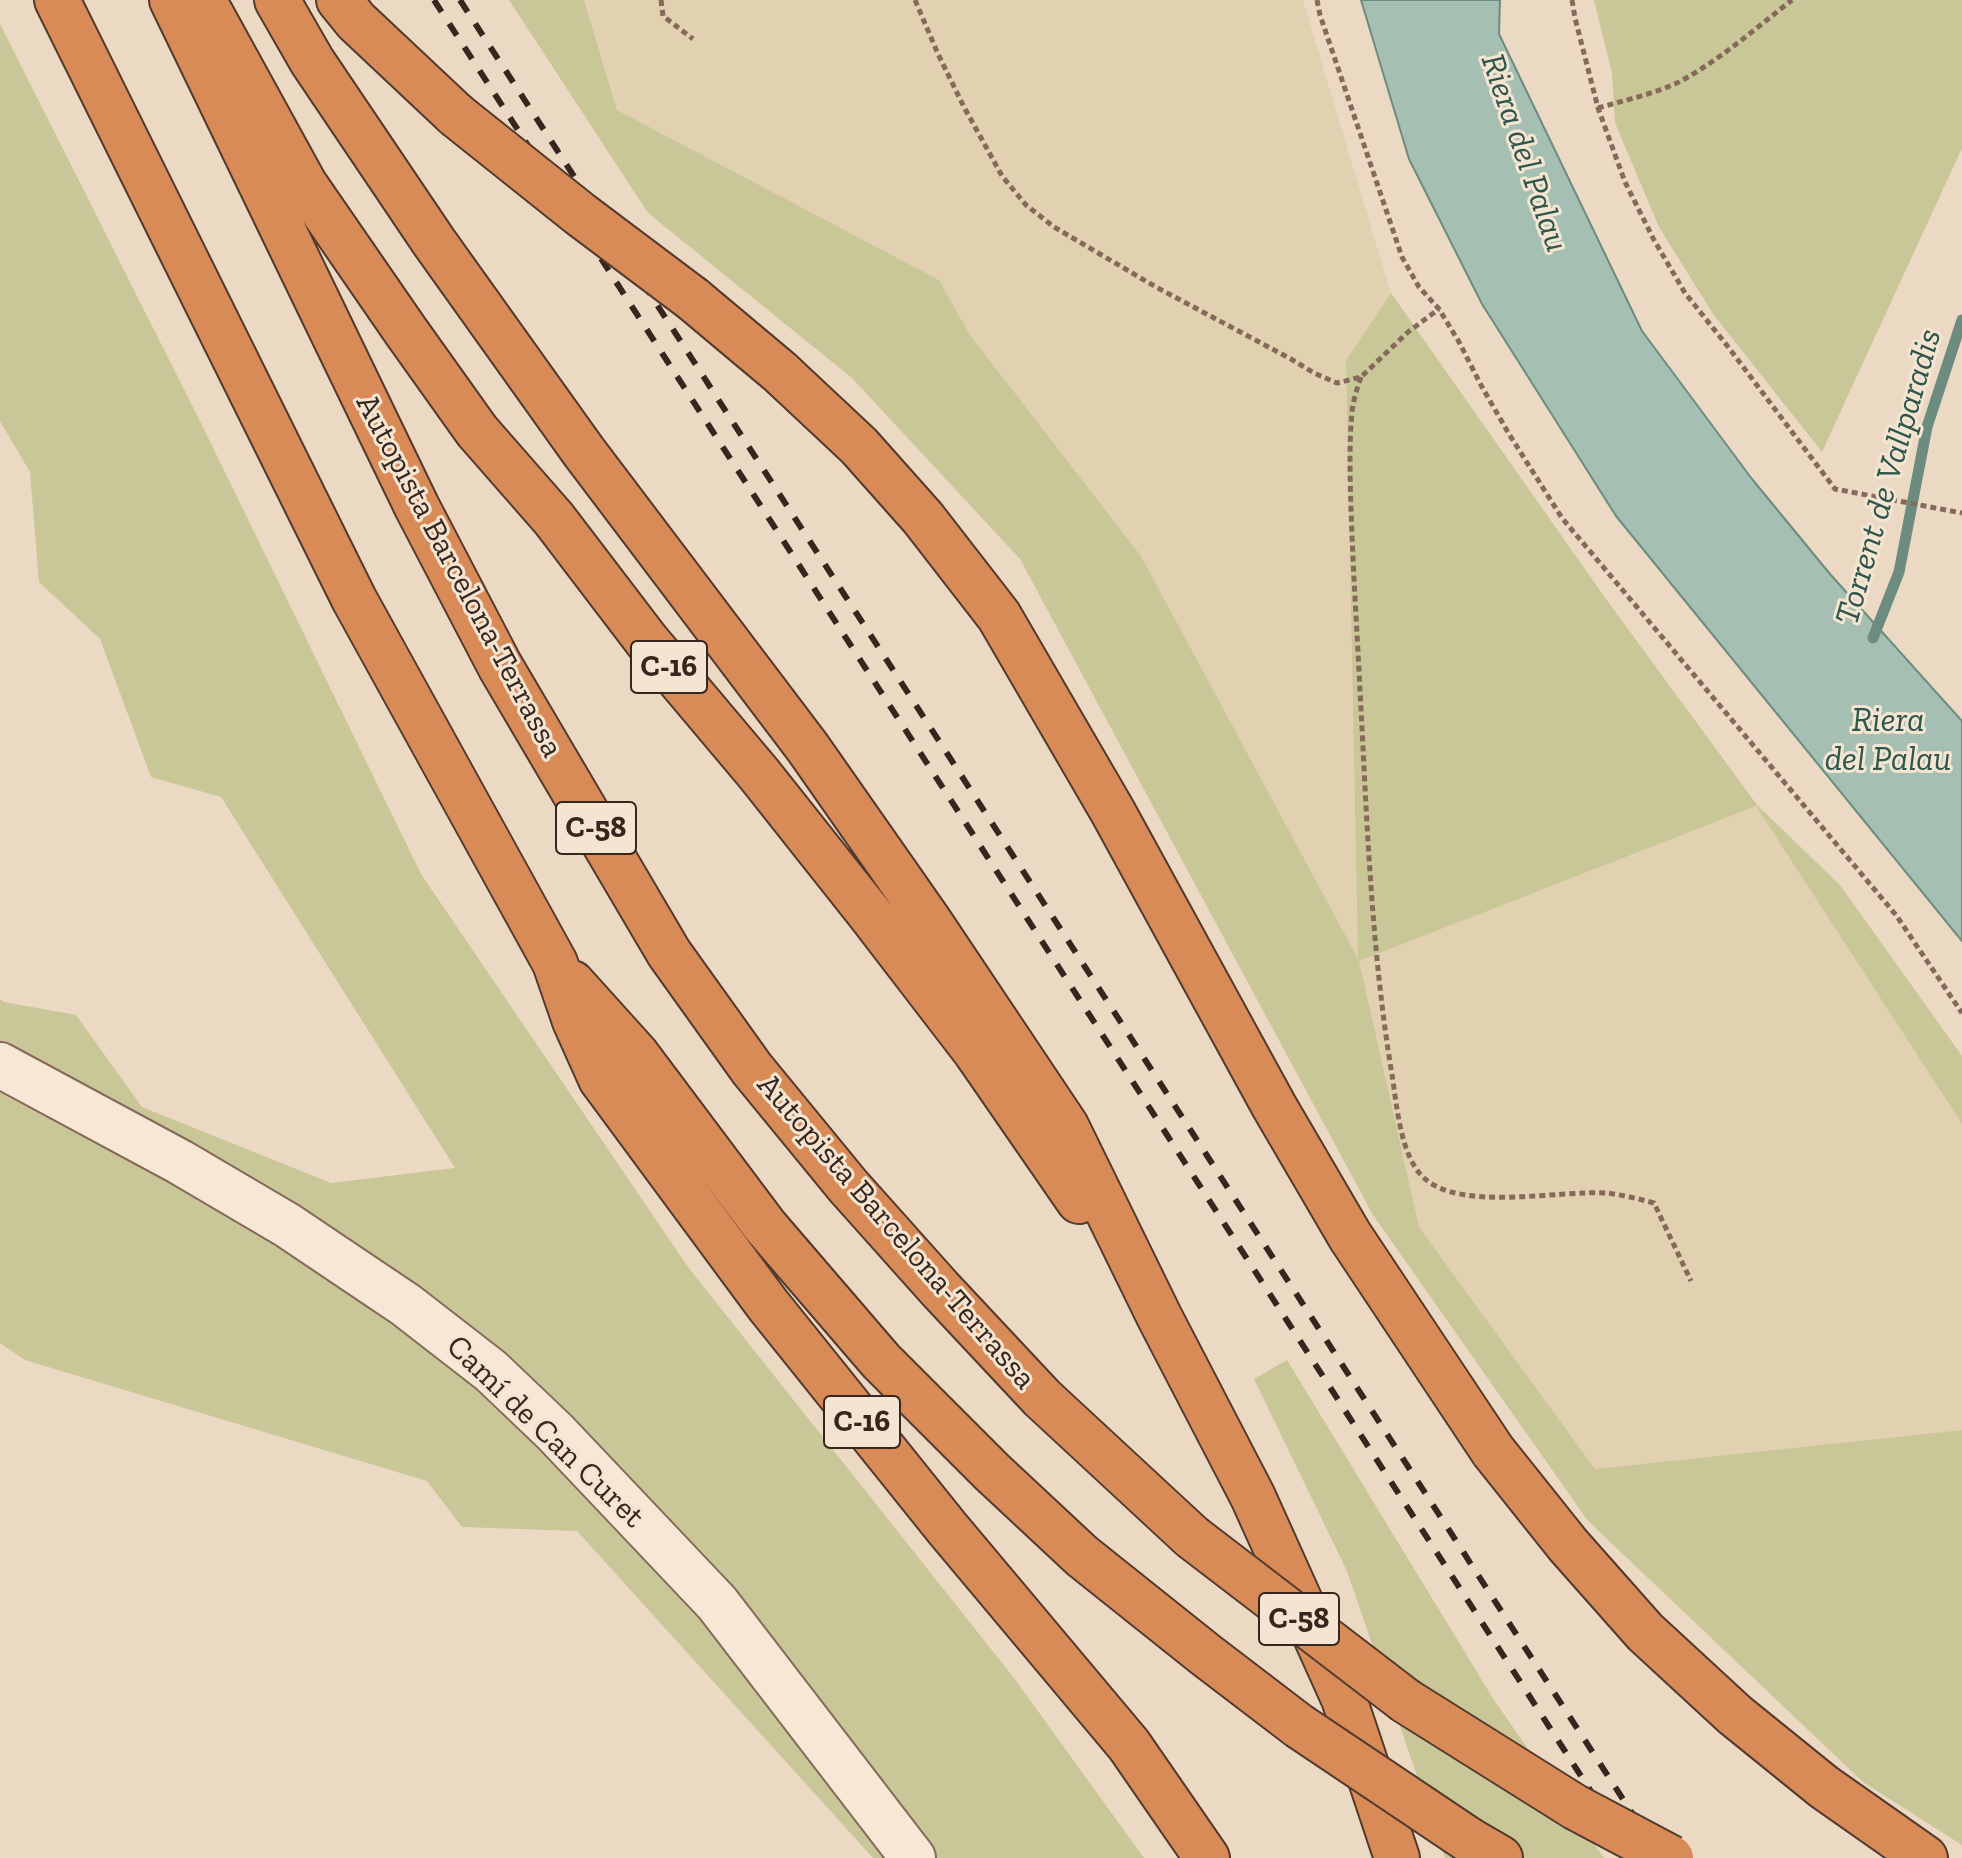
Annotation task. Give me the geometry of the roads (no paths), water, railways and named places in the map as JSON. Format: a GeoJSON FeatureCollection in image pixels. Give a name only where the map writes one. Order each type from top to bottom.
{"type":"FeatureCollection","features":[{"type":"Feature","properties":{"kind":"highway","name":"C-16"},"geometry":{"type":"LineString","coordinates":[[57,0],[354,599],[555,963],[575,1021],[601,1079],[768,1305],[947,1528],[1129,1745],[1207,1858]]}},
{"type":"Feature","properties":{"kind":"highway","name":"Autopista Barcelona-Terrassa"},"geometry":{"type":"LineString","coordinates":[[172,0],[417,507],[493,653],[669,953],[752,1069],[848,1186],[1042,1398],[1192,1537],[1406,1701],[1575,1807],[1671,1858]]}},
{"type":"Feature","properties":{"kind":"highway","name":"C-16"},"geometry":{"type":"LineString","coordinates":[[201,0],[305,185],[468,418],[554,519],[647,641],[759,774],[870,914],[976,1052],[1160,1318],[1253,1497],[1344,1699],[1397,1858]]}},
{"type":"Feature","properties":{"kind":"highway"},"geometry":{"type":"LineString","coordinates":[[277,0],[312,61],[434,242],[584,452],[808,748],[1024,1062],[1066,1126],[1160,1318]]}},
{"type":"Feature","properties":{"kind":"highway"},"geometry":{"type":"LineString","coordinates":[[339,0],[356,21],[456,115],[693,299],[780,372],[859,446],[923,518],[999,616],[1113,812],[1274,1106],[1350,1236],[1493,1451],[1568,1545],[1645,1632],[1735,1715],[1824,1787],[1925,1858]]}},
{"type":"Feature","properties":{"kind":"highway","name":"C-58"},"geometry":{"type":"LineString","coordinates":[[555,963],[636,1054],[765,1226],[881,1361],[992,1472],[1082,1556],[1206,1655],[1299,1726],[1484,1849]]}},
{"type":"Feature","properties":{"kind":"street","name":"Camí de Can Curet"},"geometry":{"type":"LineString","coordinates":[[0,1065],[180,1162],[287,1225],[406,1305],[491,1371],[555,1432],[717,1603],[913,1858]]}},
{"type":"Feature","properties":{"kind":"water","name":"Riera del Palau"},"geometry":{"type":"Polygon","coordinates":[[[1361,0],[1500,0],[1499,34],[1642,331],[1752,479],[1830,574],[1962,721],[1962,941],[1616,516],[1482,304],[1409,159],[1361,0]]]}},
{"type":"Feature","properties":{"kind":"waterway","name":"Torrent de Vallparadis"},"geometry":{"type":"LineString","coordinates":[[1873,638],[1899,572],[1927,427],[1962,320]]}},
{"type":"Feature","properties":{"kind":"railway"},"geometry":{"type":"LineString","coordinates":[[434,0],[1634,1858]]}},
{"type":"Feature","properties":{"kind":"railway"},"geometry":{"type":"LineString","coordinates":[[460,0],[1661,1858]]}}]}
